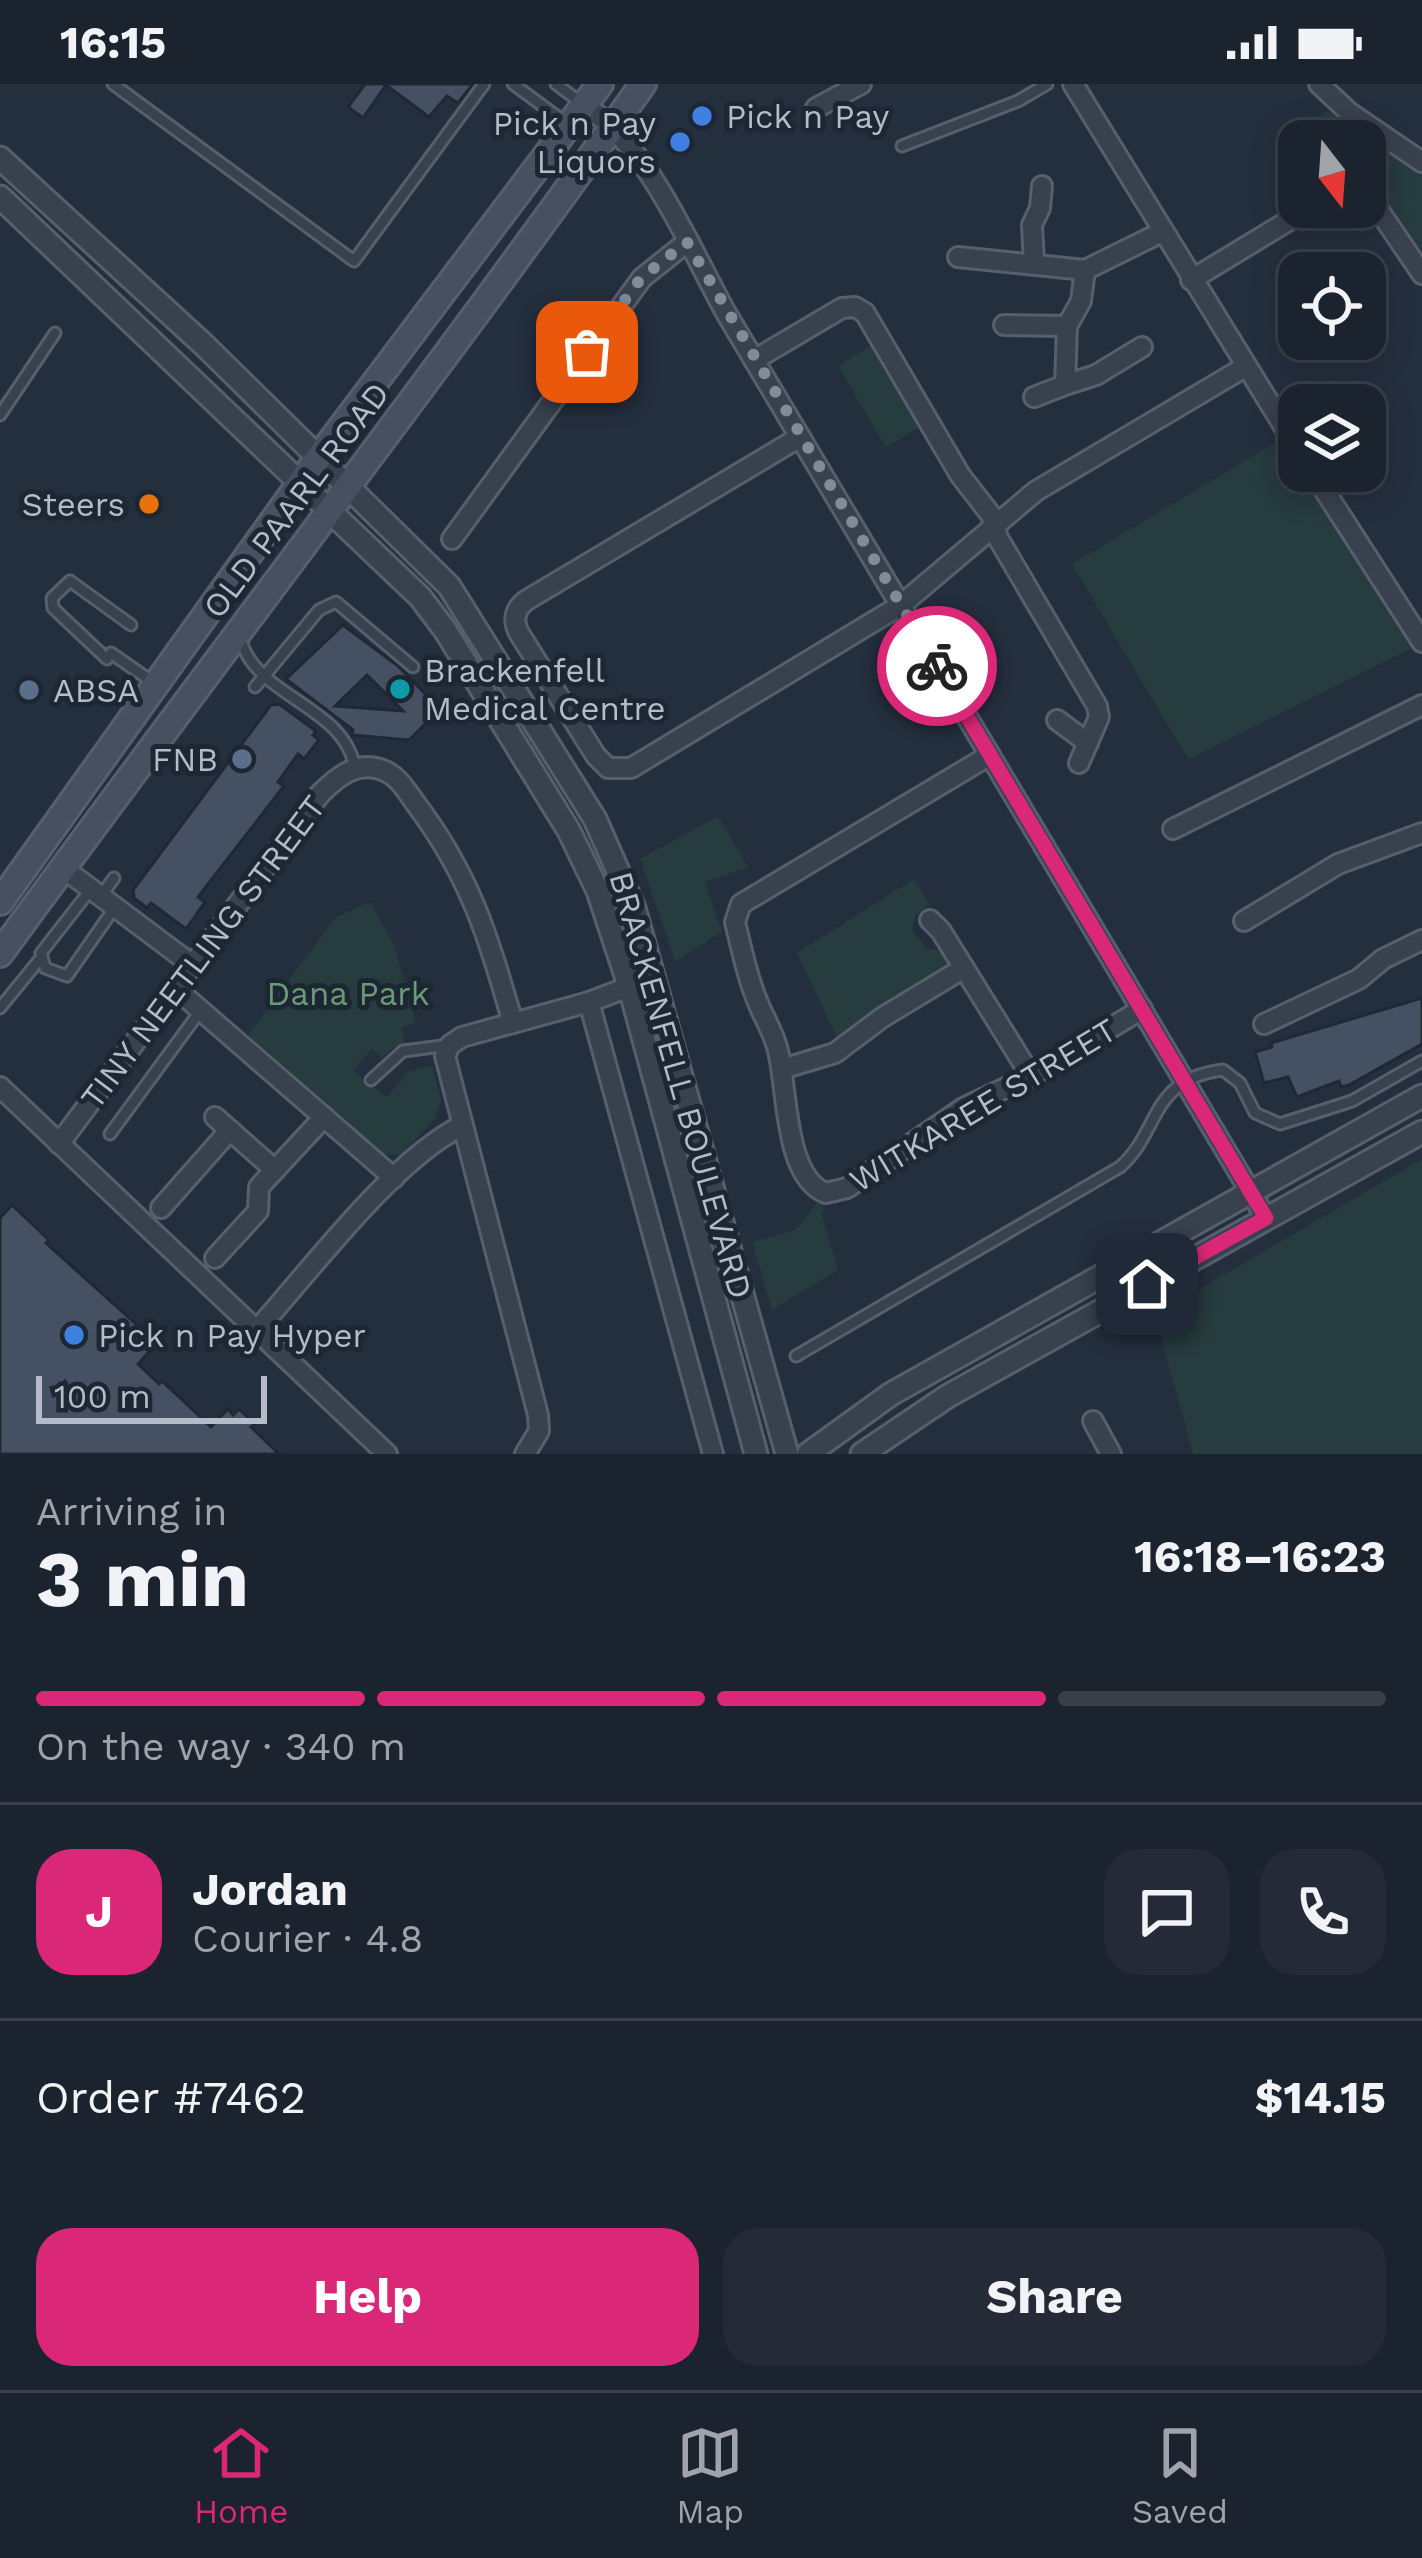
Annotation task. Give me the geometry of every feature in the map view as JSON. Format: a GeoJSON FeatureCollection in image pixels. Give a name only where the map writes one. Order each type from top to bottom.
{"type":"FeatureCollection","features":[{"type":"Feature","properties":{"kind":"main road","name":"OLD PAARL ROAD"},"geometry":{"type":"LineString","coordinates":[[0,902],[318,458],[601,84]]}},
{"type":"Feature","properties":{"kind":"main road","name":"OLD PAARL ROAD"},"geometry":{"type":"LineString","coordinates":[[0,954],[612,139],[643,84]]}},
{"type":"Feature","properties":{"kind":"street"},"geometry":{"type":"LineString","coordinates":[[816,108],[861,84]]}},
{"type":"Feature","properties":{"kind":"street"},"geometry":{"type":"LineString","coordinates":[[1072,84],[1278,418]]}},
{"type":"Feature","properties":{"kind":"street"},"geometry":{"type":"LineString","coordinates":[[1319,84],[1350,113],[1422,162]]}},
{"type":"Feature","properties":{"kind":"street"},"geometry":{"type":"LineString","coordinates":[[578,116],[642,164],[1266,1218]]}},
{"type":"Feature","properties":{"kind":"street","name":"BRACKENFELL BOULEVARD"},"geometry":{"type":"LineString","coordinates":[[0,158],[203,344],[429,565],[477,626],[614,854],[655,976],[787,1454]]}},
{"type":"Feature","properties":{"kind":"street"},"geometry":{"type":"LineString","coordinates":[[1034,264],[1032,225],[1042,186]]}},
{"type":"Feature","properties":{"kind":"street","name":"BRACKENFELL BOULEVARD"},"geometry":{"type":"LineString","coordinates":[[0,196],[404,581],[446,630],[578,846],[630,988],[756,1454]]}},
{"type":"Feature","properties":{"kind":"street"},"geometry":{"type":"LineString","coordinates":[[1386,221],[1422,274]]}},
{"type":"Feature","properties":{"kind":"street"},"geometry":{"type":"LineString","coordinates":[[1191,280],[1278,227]]}},
{"type":"Feature","properties":{"kind":"street"},"geometry":{"type":"LineString","coordinates":[[958,256],[1085,270],[1162,232]]}},
{"type":"Feature","properties":{"kind":"street"},"geometry":{"type":"LineString","coordinates":[[452,539],[641,278],[687,242]]}},
{"type":"Feature","properties":{"kind":"street"},"geometry":{"type":"LineString","coordinates":[[1065,385],[1067,326],[1081,301],[1085,270]]}},
{"type":"Feature","properties":{"kind":"street"},"geometry":{"type":"LineString","coordinates":[[754,360],[842,308],[861,309],[995,526],[1097,706],[1099,717],[1078,763]]}},
{"type":"Feature","properties":{"kind":"street"},"geometry":{"type":"LineString","coordinates":[[1004,325],[1067,326]]}},
{"type":"Feature","properties":{"kind":"street"},"geometry":{"type":"LineString","coordinates":[[1034,397],[1096,375],[1142,347]]}},
{"type":"Feature","properties":{"kind":"street"},"geometry":{"type":"LineString","coordinates":[[800,437],[527,600],[515,615],[519,632],[608,768],[631,768],[901,605],[1036,491],[1245,367]]}},
{"type":"Feature","properties":{"kind":"street"},"geometry":{"type":"LineString","coordinates":[[1326,492],[1422,642]]}},
{"type":"Feature","properties":{"kind":"street"},"geometry":{"type":"LineString","coordinates":[[1173,829],[1422,705]]}},
{"type":"Feature","properties":{"kind":"street"},"geometry":{"type":"LineString","coordinates":[[1057,720],[1088,743]]}},
{"type":"Feature","properties":{"kind":"street","name":"WITKAREE STREET"},"geometry":{"type":"LineString","coordinates":[[990,754],[741,904],[735,922],[754,993],[776,1042],[781,1090],[803,1172],[814,1187],[833,1193],[898,1156],[965,1107],[1031,1076],[1142,1009]]}},
{"type":"Feature","properties":{"kind":"street"},"geometry":{"type":"LineString","coordinates":[[356,768],[381,769],[396,778],[443,840],[483,917],[513,1023]]}},
{"type":"Feature","properties":{"kind":"street","name":"TINY NEETLING STREET"},"geometry":{"type":"LineString","coordinates":[[59,1144],[320,794],[337,777],[356,768]]}},
{"type":"Feature","properties":{"kind":"street"},"geometry":{"type":"LineString","coordinates":[[1244,921],[1338,864],[1422,833]]}},
{"type":"Feature","properties":{"kind":"street"},"geometry":{"type":"LineString","coordinates":[[63,868],[191,964]]}},
{"type":"Feature","properties":{"kind":"street"},"geometry":{"type":"LineString","coordinates":[[930,920],[1031,1076]]}},
{"type":"Feature","properties":{"kind":"street"},"geometry":{"type":"LineString","coordinates":[[1264,1024],[1358,979],[1383,959],[1422,940]]}},
{"type":"Feature","properties":{"kind":"street"},"geometry":{"type":"LineString","coordinates":[[782,1069],[835,1054],[884,1017],[964,968]]}},
{"type":"Feature","properties":{"kind":"street"},"geometry":{"type":"LineString","coordinates":[[526,1454],[539,1431],[538,1415],[445,1066],[450,1045],[462,1037],[590,1002],[655,976]]}},
{"type":"Feature","properties":{"kind":"street"},"geometry":{"type":"LineString","coordinates":[[175,988],[394,1178]]}},
{"type":"Feature","properties":{"kind":"street"},"geometry":{"type":"LineString","coordinates":[[590,1002],[713,1454]]}},
{"type":"Feature","properties":{"kind":"street"},"geometry":{"type":"LineString","coordinates":[[0,1087],[387,1454]]}},
{"type":"Feature","properties":{"kind":"street"},"geometry":{"type":"LineString","coordinates":[[808,1454],[891,1394],[1422,1096]]}},
{"type":"Feature","properties":{"kind":"street"},"geometry":{"type":"LineString","coordinates":[[215,1258],[258,1211],[259,1187],[324,1117]]}},
{"type":"Feature","properties":{"kind":"street"},"geometry":{"type":"LineString","coordinates":[[161,1208],[223,1124],[274,1170]]}},
{"type":"Feature","properties":{"kind":"street"},"geometry":{"type":"LineString","coordinates":[[256,1331],[394,1178],[431,1142],[461,1126]]}},
{"type":"Feature","properties":{"kind":"street"},"geometry":{"type":"LineString","coordinates":[[862,1454],[949,1396],[1422,1132]]}},
{"type":"Feature","properties":{"kind":"street"},"geometry":{"type":"LineString","coordinates":[[1094,1421],[1111,1454]]}},
{"type":"Feature","properties":{"kind":"lane"},"geometry":{"type":"LineString","coordinates":[[113,84],[354,262],[484,84]]}},
{"type":"Feature","properties":{"kind":"lane"},"geometry":{"type":"LineString","coordinates":[[513,84],[578,116]]}},
{"type":"Feature","properties":{"kind":"lane"},"geometry":{"type":"LineString","coordinates":[[556,84],[578,116]]}},
{"type":"Feature","properties":{"kind":"lane"},"geometry":{"type":"LineString","coordinates":[[902,146],[1018,101],[1047,84]]}},
{"type":"Feature","properties":{"kind":"lane"},"geometry":{"type":"LineString","coordinates":[[0,415],[55,333]]}},
{"type":"Feature","properties":{"kind":"lane"},"geometry":{"type":"LineString","coordinates":[[131,625],[70,581],[52,598],[53,608],[109,656],[154,683]]}},
{"type":"Feature","properties":{"kind":"lane"},"geometry":{"type":"LineString","coordinates":[[255,687],[319,610],[336,602],[413,667]]}},
{"type":"Feature","properties":{"kind":"lane"},"geometry":{"type":"LineString","coordinates":[[239,631],[243,651],[264,676],[339,731],[356,768]]}},
{"type":"Feature","properties":{"kind":"lane"},"geometry":{"type":"LineString","coordinates":[[40,959],[45,968],[67,976],[114,878]]}},
{"type":"Feature","properties":{"kind":"lane"},"geometry":{"type":"LineString","coordinates":[[0,1008],[40,959],[103,897]]}},
{"type":"Feature","properties":{"kind":"lane"},"geometry":{"type":"LineString","coordinates":[[110,1134],[201,1010]]}},
{"type":"Feature","properties":{"kind":"lane"},"geometry":{"type":"LineString","coordinates":[[371,1080],[403,1051],[450,1045]]}},
{"type":"Feature","properties":{"kind":"lane"},"geometry":{"type":"LineString","coordinates":[[796,1356],[1120,1167],[1133,1154],[1157,1105],[1186,1082],[1223,1070],[1240,1083],[1255,1113],[1271,1123],[1304,1119],[1352,1101],[1422,1061]]}},
{"type":"Feature","properties":{"kind":"green space"},"geometry":{"type":"Polygon","coordinates":[[[1331,112],[1343,120],[1312,120],[1331,112]]]}},
{"type":"Feature","properties":{"kind":"green space"},"geometry":{"type":"Polygon","coordinates":[[[1386,150],[1422,175],[1422,250],[1386,199],[1386,150]]]}},
{"type":"Feature","properties":{"kind":"green space"},"geometry":{"type":"Polygon","coordinates":[[[875,343],[923,425],[886,447],[838,366],[875,343]]]}},
{"type":"Feature","properties":{"kind":"green space"},"geometry":{"type":"Polygon","coordinates":[[[1278,441],[1278,492],[1315,492],[1414,647],[1188,759],[1072,564],[1278,441]]]}},
{"type":"Feature","properties":{"kind":"green space"},"geometry":{"type":"Polygon","coordinates":[[[718,816],[748,867],[705,882],[722,932],[675,961],[640,859],[718,816]]]}},
{"type":"Feature","properties":{"kind":"green space"},"geometry":{"type":"Polygon","coordinates":[[[914,879],[930,905],[915,915],[912,930],[928,950],[946,949],[953,966],[839,1042],[797,953],[914,879]]]}},
{"type":"Feature","properties":{"kind":"green space","name":"Dana Park"},"geometry":{"type":"Polygon","coordinates":[[[370,902],[394,945],[416,1023],[401,1028],[406,1044],[382,1058],[372,1049],[353,1070],[387,1097],[409,1071],[432,1066],[441,1099],[436,1118],[401,1155],[380,1154],[248,1035],[336,917],[370,902]]]}},
{"type":"Feature","properties":{"kind":"green space"},"geometry":{"type":"Polygon","coordinates":[[[1422,1159],[1422,1454],[1193,1454],[1155,1315],[1422,1159]]]}},
{"type":"Feature","properties":{"kind":"green space"},"geometry":{"type":"Polygon","coordinates":[[[818,1201],[826,1204],[821,1212],[838,1270],[772,1310],[752,1242],[796,1230],[818,1201]]]}},
{"type":"Feature","properties":{"kind":"building"},"geometry":{"type":"Polygon","coordinates":[[[365,84],[473,84],[458,103],[447,96],[429,117],[386,85],[363,118],[348,107],[365,84]]]}},
{"type":"Feature","properties":{"kind":"building","name":"Brackenfell Medical Centre"},"geometry":{"type":"Polygon","coordinates":[[[343,625],[398,666],[440,709],[409,740],[352,735],[353,730],[286,679],[343,625]],[[367,675],[335,706],[403,711],[367,675]]]}},
{"type":"Feature","properties":{"kind":"building"},"geometry":{"type":"Polygon","coordinates":[[[279,704],[316,731],[313,735],[319,740],[304,759],[298,754],[278,782],[284,786],[198,897],[205,902],[186,929],[151,903],[147,908],[134,898],[133,890],[271,705],[279,704]]]}},
{"type":"Feature","properties":{"kind":"building"},"geometry":{"type":"Polygon","coordinates":[[[1422,998],[1422,1044],[1349,1085],[1341,1087],[1339,1081],[1297,1097],[1288,1077],[1264,1083],[1255,1052],[1272,1047],[1271,1043],[1422,998]]]}},
{"type":"Feature","properties":{"kind":"building","name":"Pick n Pay Hyper"},"geometry":{"type":"Polygon","coordinates":[[[12,1205],[49,1240],[46,1243],[157,1343],[138,1364],[159,1384],[162,1381],[211,1427],[228,1409],[233,1415],[239,1409],[279,1454],[0,1454],[0,1218],[12,1205]]]}},
{"type":"Feature","properties":{"kind":"way so far"},"geometry":{"type":"LineString","coordinates":[[587,352],[641,278],[687,242],[937,666]]}},
{"type":"Feature","properties":{"kind":"place","name":"Pick n Pay"},"geometry":{"type":"Point","coordinates":[702,116]}},
{"type":"Feature","properties":{"kind":"place","name":"Pick n Pay Liquors"},"geometry":{"type":"Point","coordinates":[680,142]}},
{"type":"Feature","properties":{"kind":"place","name":"Steers"},"geometry":{"type":"Point","coordinates":[149,504]}},
{"type":"Feature","properties":{"kind":"place","name":"Brackenfell Medical Centre"},"geometry":{"type":"Point","coordinates":[400,689]}},
{"type":"Feature","properties":{"kind":"place","name":"ABSA"},"geometry":{"type":"Point","coordinates":[29,690]}},
{"type":"Feature","properties":{"kind":"place","name":"FNB"},"geometry":{"type":"Point","coordinates":[242,759]}},
{"type":"Feature","properties":{"kind":"place","name":"Pick n Pay Hyper"},"geometry":{"type":"Point","coordinates":[74,1335]}},
{"type":"Feature","properties":{"kind":"route"},"geometry":{"type":"LineString","coordinates":[[937,666],[1266,1218],[1147,1284]]}}]}
